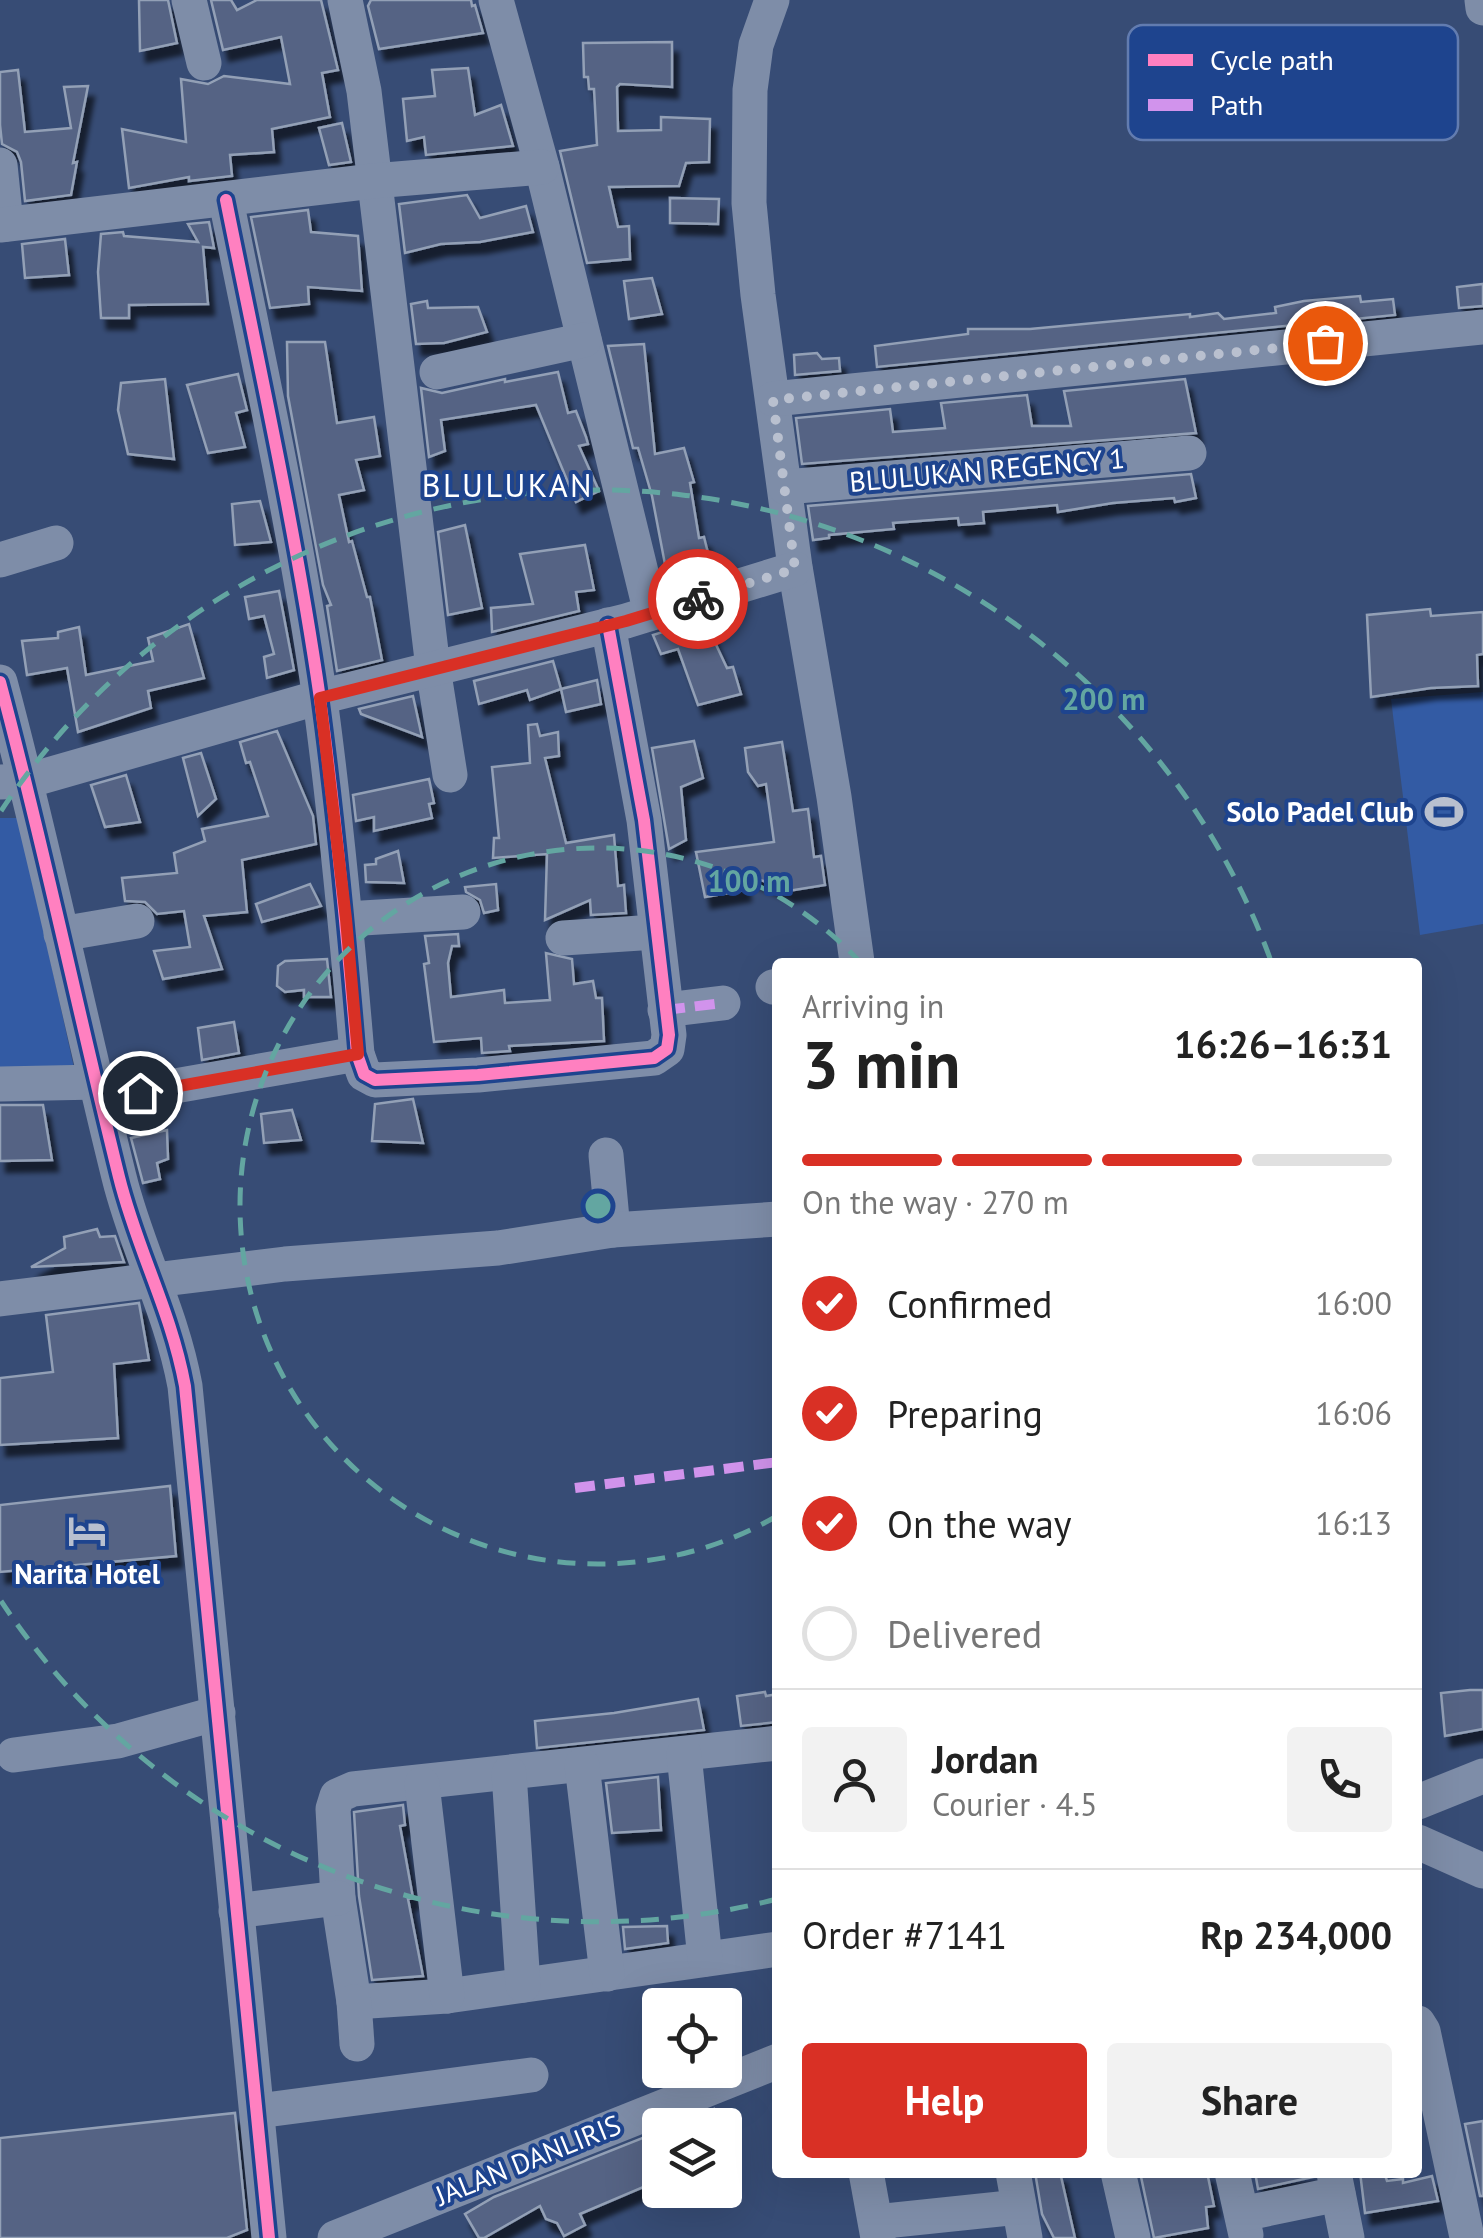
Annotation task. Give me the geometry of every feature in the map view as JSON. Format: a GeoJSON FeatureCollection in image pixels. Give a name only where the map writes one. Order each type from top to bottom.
{"type":"FeatureCollection","features":[{"type":"Feature","properties":{"kind":"street"},"geometry":{"type":"LineString","coordinates":[[189,0],[204,63]]}},
{"type":"Feature","properties":{"kind":"street"},"geometry":{"type":"LineString","coordinates":[[344,0],[364,90],[450,776]]}},
{"type":"Feature","properties":{"kind":"street"},"geometry":{"type":"LineString","coordinates":[[496,0],[542,167],[651,613]]}},
{"type":"Feature","properties":{"kind":"street"},"geometry":{"type":"LineString","coordinates":[[772,0],[756,45],[748,148],[758,296],[795,569],[856,958]]}},
{"type":"Feature","properties":{"kind":"street"},"geometry":{"type":"LineString","coordinates":[[1482,0],[1483,8]]}},
{"type":"Feature","properties":{"kind":"street"},"geometry":{"type":"LineString","coordinates":[[0,165],[3,225],[373,180],[542,167]]}},
{"type":"Feature","properties":{"kind":"street"},"geometry":{"type":"LineString","coordinates":[[226,200],[320,698],[358,1054],[364,1074],[375,1080],[478,1075],[654,1058],[669,1045],[644,820],[608,625]]}},
{"type":"Feature","properties":{"kind":"street"},"geometry":{"type":"LineString","coordinates":[[773,400],[1483,327]]}},
{"type":"Feature","properties":{"kind":"street"},"geometry":{"type":"LineString","coordinates":[[437,372],[584,340]]}},
{"type":"Feature","properties":{"kind":"street","name":"BLULUKAN REGENCY 1"},"geometry":{"type":"LineString","coordinates":[[785,487],[1188,452]]}},
{"type":"Feature","properties":{"kind":"street"},"geometry":{"type":"LineString","coordinates":[[0,560],[56,543]]}},
{"type":"Feature","properties":{"kind":"street"},"geometry":{"type":"LineString","coordinates":[[13,782],[608,625],[795,569]]}},
{"type":"Feature","properties":{"kind":"street"},"geometry":{"type":"LineString","coordinates":[[0,682],[13,782],[62,934],[120,1182],[178,1345],[270,2238]]}},
{"type":"Feature","properties":{"kind":"street"},"geometry":{"type":"LineString","coordinates":[[346,919],[464,912]]}},
{"type":"Feature","properties":{"kind":"street"},"geometry":{"type":"LineString","coordinates":[[62,934],[137,922]]}},
{"type":"Feature","properties":{"kind":"street"},"geometry":{"type":"LineString","coordinates":[[563,938],[656,932]]}},
{"type":"Feature","properties":{"kind":"street"},"geometry":{"type":"LineString","coordinates":[[665,1010],[723,1003]]}},
{"type":"Feature","properties":{"kind":"street"},"geometry":{"type":"LineString","coordinates":[[0,1084],[99,1091],[358,1054]]}},
{"type":"Feature","properties":{"kind":"street"},"geometry":{"type":"LineString","coordinates":[[606,1154],[613,1230]]}},
{"type":"Feature","properties":{"kind":"street"},"geometry":{"type":"LineString","coordinates":[[0,1299],[285,1264],[498,1248],[613,1230],[772,1219]]}},
{"type":"Feature","properties":{"kind":"street"},"geometry":{"type":"LineString","coordinates":[[14,1755],[118,1741],[218,1713]]}},
{"type":"Feature","properties":{"kind":"street"},"geometry":{"type":"LineString","coordinates":[[357,2044],[338,1898],[332,1809],[337,1796],[353,1789],[772,1745]]}},
{"type":"Feature","properties":{"kind":"street"},"geometry":{"type":"LineString","coordinates":[[684,1754],[705,1959]]}},
{"type":"Feature","properties":{"kind":"street"},"geometry":{"type":"LineString","coordinates":[[582,1765],[606,1974]]}},
{"type":"Feature","properties":{"kind":"street"},"geometry":{"type":"LineString","coordinates":[[509,1773],[523,1985]]}},
{"type":"Feature","properties":{"kind":"street"},"geometry":{"type":"LineString","coordinates":[[1422,1800],[1483,1776]]}},
{"type":"Feature","properties":{"kind":"street"},"geometry":{"type":"LineString","coordinates":[[422,1784],[447,1996]]}},
{"type":"Feature","properties":{"kind":"street"},"geometry":{"type":"LineString","coordinates":[[1422,1844],[1483,1871]]}},
{"type":"Feature","properties":{"kind":"street"},"geometry":{"type":"LineString","coordinates":[[236,1911],[338,1898]]}},
{"type":"Feature","properties":{"kind":"street"},"geometry":{"type":"LineString","coordinates":[[354,2002],[447,1996],[772,1950]]}},
{"type":"Feature","properties":{"kind":"street"},"geometry":{"type":"LineString","coordinates":[[1422,2029],[1464,2238],[1483,2234]]}},
{"type":"Feature","properties":{"kind":"street","name":"JALAN DANLIRIS"},"geometry":{"type":"LineString","coordinates":[[334,2238],[772,2062]]}},
{"type":"Feature","properties":{"kind":"street"},"geometry":{"type":"LineString","coordinates":[[258,2111],[531,2074]]}},
{"type":"Feature","properties":{"kind":"street"},"geometry":{"type":"LineString","coordinates":[[867,2178],[877,2230],[1019,2206]]}},
{"type":"Feature","properties":{"kind":"street"},"geometry":{"type":"LineString","coordinates":[[1119,2178],[1132,2238]]}},
{"type":"Feature","properties":{"kind":"street"},"geometry":{"type":"LineString","coordinates":[[1233,2178],[1244,2226],[1336,2183],[1346,2238]]}},
{"type":"Feature","properties":{"kind":"shaded area","name":"Solo Padel Club"},"geometry":{"type":"Polygon","coordinates":[[[1483,692],[1483,924],[1420,935],[1391,699],[1483,692]]]}},
{"type":"Feature","properties":{"kind":"shaded area"},"geometry":{"type":"Polygon","coordinates":[[[0,818],[19,818],[74,1068],[0,1070],[0,818]]]}},
{"type":"Feature","properties":{"kind":"building"},"geometry":{"type":"Polygon","coordinates":[[[139,0],[168,0],[177,43],[140,51],[139,0]]]}},
{"type":"Feature","properties":{"kind":"building"},"geometry":{"type":"Polygon","coordinates":[[[211,0],[231,0],[237,10],[257,0],[321,0],[338,70],[322,73],[330,117],[272,129],[274,152],[230,155],[232,176],[189,181],[189,177],[129,188],[122,129],[186,142],[181,79],[208,84],[224,76],[290,84],[281,37],[223,50],[211,0]]]}},
{"type":"Feature","properties":{"kind":"building"},"geometry":{"type":"Polygon","coordinates":[[[371,0],[471,0],[483,33],[379,49],[368,6],[371,0]]]}},
{"type":"Feature","properties":{"kind":"building"},"geometry":{"type":"Polygon","coordinates":[[[672,42],[672,87],[617,87],[618,131],[661,130],[661,117],[710,119],[709,162],[686,163],[679,186],[609,187],[618,227],[629,226],[630,259],[587,263],[560,151],[597,145],[594,89],[589,89],[588,77],[584,77],[583,43],[672,42]]]}},
{"type":"Feature","properties":{"kind":"building"},"geometry":{"type":"Polygon","coordinates":[[[468,68],[475,115],[501,105],[513,146],[426,155],[424,137],[407,141],[403,99],[435,96],[432,70],[468,68]]]}},
{"type":"Feature","properties":{"kind":"building"},"geometry":{"type":"Polygon","coordinates":[[[18,70],[25,132],[71,128],[64,87],[88,86],[71,195],[25,201],[21,162],[17,152],[2,144],[0,125],[0,72],[18,70]]]}},
{"type":"Feature","properties":{"kind":"building"},"geometry":{"type":"Polygon","coordinates":[[[342,123],[351,162],[329,165],[319,128],[342,123]]]}},
{"type":"Feature","properties":{"kind":"building"},"geometry":{"type":"Polygon","coordinates":[[[467,195],[480,218],[526,206],[533,232],[480,242],[441,244],[405,253],[399,204],[467,195]]]}},
{"type":"Feature","properties":{"kind":"building"},"geometry":{"type":"Polygon","coordinates":[[[670,198],[719,199],[718,224],[670,223],[670,198]]]}},
{"type":"Feature","properties":{"kind":"building"},"geometry":{"type":"Polygon","coordinates":[[[308,210],[311,232],[358,236],[362,291],[308,287],[309,304],[270,308],[251,217],[308,210]]]}},
{"type":"Feature","properties":{"kind":"building"},"geometry":{"type":"Polygon","coordinates":[[[209,222],[214,248],[203,247],[208,304],[129,305],[129,318],[101,318],[101,234],[123,232],[124,236],[198,242],[188,224],[209,222]]]}},
{"type":"Feature","properties":{"kind":"building"},"geometry":{"type":"Polygon","coordinates":[[[65,239],[69,275],[25,278],[22,244],[65,239]]]}},
{"type":"Feature","properties":{"kind":"building"},"geometry":{"type":"Polygon","coordinates":[[[652,278],[662,314],[629,319],[624,281],[652,278]]]}},
{"type":"Feature","properties":{"kind":"building"},"geometry":{"type":"Polygon","coordinates":[[[1483,284],[1483,306],[1459,308],[1457,287],[1483,284]]]}},
{"type":"Feature","properties":{"kind":"building"},"geometry":{"type":"Polygon","coordinates":[[[1360,296],[1361,302],[1393,299],[1395,315],[877,367],[875,346],[968,334],[968,329],[1030,329],[1190,314],[1218,313],[1224,319],[1276,313],[1275,307],[1304,301],[1360,296]]]}},
{"type":"Feature","properties":{"kind":"building"},"geometry":{"type":"Polygon","coordinates":[[[427,301],[428,308],[478,307],[487,332],[444,343],[416,344],[411,304],[427,301]]]}},
{"type":"Feature","properties":{"kind":"building"},"geometry":{"type":"Polygon","coordinates":[[[287,342],[325,342],[337,423],[374,417],[380,456],[356,460],[364,490],[339,495],[349,542],[352,541],[370,597],[382,660],[337,671],[327,606],[331,605],[323,585],[288,396],[287,342]]]}},
{"type":"Feature","properties":{"kind":"building"},"geometry":{"type":"Polygon","coordinates":[[[644,344],[655,454],[684,448],[694,482],[690,483],[699,538],[704,537],[712,569],[668,580],[652,496],[638,448],[633,448],[608,346],[644,344]]]}},
{"type":"Feature","properties":{"kind":"building"},"geometry":{"type":"Polygon","coordinates":[[[817,353],[822,359],[839,358],[840,371],[795,375],[794,355],[817,353]]]}},
{"type":"Feature","properties":{"kind":"building"},"geometry":{"type":"Polygon","coordinates":[[[558,372],[568,413],[576,411],[586,437],[588,444],[579,446],[599,491],[576,502],[536,405],[441,420],[445,451],[429,457],[421,388],[442,393],[558,372]]]}},
{"type":"Feature","properties":{"kind":"building"},"geometry":{"type":"Polygon","coordinates":[[[238,374],[247,410],[236,413],[245,447],[208,453],[187,385],[238,374]]]}},
{"type":"Feature","properties":{"kind":"building"},"geometry":{"type":"Polygon","coordinates":[[[165,379],[174,459],[128,454],[118,410],[121,383],[165,379]]]}},
{"type":"Feature","properties":{"kind":"building"},"geometry":{"type":"Polygon","coordinates":[[[1185,379],[1196,433],[802,464],[796,418],[890,409],[893,432],[945,428],[941,403],[1027,395],[1032,426],[1071,426],[1064,391],[1185,379]]]}},
{"type":"Feature","properties":{"kind":"building"},"geometry":{"type":"Polygon","coordinates":[[[1191,474],[1196,498],[1175,502],[1174,498],[1058,512],[1057,505],[983,512],[984,523],[959,525],[958,518],[893,523],[894,529],[813,540],[808,506],[1191,474]]]}},
{"type":"Feature","properties":{"kind":"building"},"geometry":{"type":"Polygon","coordinates":[[[260,501],[271,542],[235,545],[232,504],[260,501]]]}},
{"type":"Feature","properties":{"kind":"building"},"geometry":{"type":"Polygon","coordinates":[[[465,525],[482,608],[448,615],[438,532],[465,525]]]}},
{"type":"Feature","properties":{"kind":"building"},"geometry":{"type":"Polygon","coordinates":[[[585,545],[594,590],[576,592],[579,611],[492,632],[491,608],[533,604],[520,554],[585,545]]]}},
{"type":"Feature","properties":{"kind":"building"},"geometry":{"type":"Polygon","coordinates":[[[279,591],[294,670],[267,678],[264,657],[274,654],[264,616],[249,619],[245,597],[279,591]]]}},
{"type":"Feature","properties":{"kind":"building"},"geometry":{"type":"Polygon","coordinates":[[[1430,609],[1431,616],[1483,612],[1483,654],[1477,655],[1478,686],[1371,697],[1367,615],[1430,609]]]}},
{"type":"Feature","properties":{"kind":"building"},"geometry":{"type":"Polygon","coordinates":[[[704,619],[727,668],[733,667],[741,694],[698,705],[678,649],[661,654],[653,635],[704,619]]]}},
{"type":"Feature","properties":{"kind":"building"},"geometry":{"type":"Polygon","coordinates":[[[189,624],[204,678],[148,691],[151,708],[78,732],[67,668],[27,675],[22,641],[58,638],[58,632],[79,627],[86,675],[153,661],[148,638],[189,624]]]}},
{"type":"Feature","properties":{"kind":"building"},"geometry":{"type":"Polygon","coordinates":[[[553,661],[561,689],[530,700],[527,690],[479,704],[474,681],[553,661]]]}},
{"type":"Feature","properties":{"kind":"building"},"geometry":{"type":"Polygon","coordinates":[[[597,680],[601,704],[566,712],[561,689],[597,680]]]}},
{"type":"Feature","properties":{"kind":"building"},"geometry":{"type":"Polygon","coordinates":[[[413,696],[422,737],[361,714],[359,709],[413,696]]]}},
{"type":"Feature","properties":{"kind":"building"},"geometry":{"type":"Polygon","coordinates":[[[537,724],[540,736],[558,732],[559,756],[545,758],[566,843],[614,835],[618,886],[624,885],[626,913],[591,915],[590,900],[545,920],[547,854],[493,858],[494,838],[499,838],[492,767],[530,763],[528,725],[537,724]]]}},
{"type":"Feature","properties":{"kind":"building"},"geometry":{"type":"Polygon","coordinates":[[[277,731],[313,816],[316,844],[242,860],[247,912],[204,916],[222,969],[163,979],[154,951],[190,947],[184,911],[157,914],[145,902],[125,901],[122,878],[177,873],[174,853],[205,841],[202,829],[268,816],[240,742],[277,731]]]}},
{"type":"Feature","properties":{"kind":"building"},"geometry":{"type":"Polygon","coordinates":[[[694,741],[703,778],[681,787],[686,840],[669,849],[652,748],[694,741]]]}},
{"type":"Feature","properties":{"kind":"building"},"geometry":{"type":"Polygon","coordinates":[[[782,742],[793,811],[808,809],[814,857],[821,856],[825,885],[788,891],[741,872],[745,890],[705,897],[696,852],[774,842],[766,784],[758,786],[748,772],[745,748],[782,742]]]}},
{"type":"Feature","properties":{"kind":"building"},"geometry":{"type":"Polygon","coordinates":[[[201,753],[216,799],[198,816],[183,758],[201,753]]]}},
{"type":"Feature","properties":{"kind":"building"},"geometry":{"type":"Polygon","coordinates":[[[126,775],[140,822],[105,827],[91,785],[126,775]]]}},
{"type":"Feature","properties":{"kind":"building"},"geometry":{"type":"Polygon","coordinates":[[[429,779],[434,803],[429,804],[432,818],[374,831],[374,817],[356,821],[353,795],[429,779]]]}},
{"type":"Feature","properties":{"kind":"building"},"geometry":{"type":"Polygon","coordinates":[[[398,851],[404,883],[366,882],[365,865],[376,864],[376,859],[398,851]]]}},
{"type":"Feature","properties":{"kind":"building"},"geometry":{"type":"Polygon","coordinates":[[[310,884],[321,906],[262,922],[256,904],[310,884]]]}},
{"type":"Feature","properties":{"kind":"building"},"geometry":{"type":"Polygon","coordinates":[[[496,884],[498,910],[484,913],[480,900],[466,892],[465,887],[496,884]]]}},
{"type":"Feature","properties":{"kind":"building"},"geometry":{"type":"Polygon","coordinates":[[[458,934],[459,946],[452,946],[448,963],[451,997],[504,990],[505,1003],[550,1000],[546,953],[572,959],[574,984],[593,981],[596,998],[602,998],[604,1041],[509,1046],[510,1051],[482,1053],[481,1038],[434,1042],[424,964],[429,963],[425,936],[458,934]]]}},
{"type":"Feature","properties":{"kind":"building"},"geometry":{"type":"Polygon","coordinates":[[[327,959],[331,997],[304,997],[304,990],[285,992],[277,986],[278,966],[285,961],[327,959]]]}},
{"type":"Feature","properties":{"kind":"building"},"geometry":{"type":"Polygon","coordinates":[[[234,1022],[239,1053],[202,1060],[198,1028],[234,1022]]]}},
{"type":"Feature","properties":{"kind":"building"},"geometry":{"type":"Polygon","coordinates":[[[413,1099],[423,1143],[372,1141],[375,1104],[413,1099]]]}},
{"type":"Feature","properties":{"kind":"building"},"geometry":{"type":"Polygon","coordinates":[[[0,1105],[43,1105],[52,1160],[0,1161],[0,1105]]]}},
{"type":"Feature","properties":{"kind":"building"},"geometry":{"type":"Polygon","coordinates":[[[292,1110],[301,1140],[264,1143],[261,1114],[292,1110]]]}},
{"type":"Feature","properties":{"kind":"building"},"geometry":{"type":"Polygon","coordinates":[[[167,1130],[168,1159],[157,1163],[160,1179],[143,1183],[131,1138],[167,1130]]]}},
{"type":"Feature","properties":{"kind":"building"},"geometry":{"type":"Polygon","coordinates":[[[97,1229],[100,1237],[115,1236],[124,1262],[31,1267],[65,1248],[64,1237],[97,1229]]]}},
{"type":"Feature","properties":{"kind":"building"},"geometry":{"type":"Polygon","coordinates":[[[139,1303],[149,1360],[114,1364],[118,1438],[0,1445],[0,1378],[53,1372],[46,1315],[139,1303]]]}},
{"type":"Feature","properties":{"kind":"building","name":"Narita Hotel"},"geometry":{"type":"Polygon","coordinates":[[[170,1486],[176,1556],[0,1572],[0,1505],[170,1486]]]}},
{"type":"Feature","properties":{"kind":"building"},"geometry":{"type":"Polygon","coordinates":[[[1483,1690],[1483,1729],[1445,1736],[1441,1693],[1483,1690]]]}},
{"type":"Feature","properties":{"kind":"building"},"geometry":{"type":"Polygon","coordinates":[[[765,1692],[766,1696],[772,1695],[772,1723],[741,1726],[737,1696],[765,1692]]]}},
{"type":"Feature","properties":{"kind":"building"},"geometry":{"type":"Polygon","coordinates":[[[698,1699],[704,1730],[537,1748],[535,1721],[698,1699]]]}},
{"type":"Feature","properties":{"kind":"building"},"geometry":{"type":"Polygon","coordinates":[[[658,1777],[661,1830],[612,1833],[606,1783],[658,1777]]]}},
{"type":"Feature","properties":{"kind":"building"},"geometry":{"type":"Polygon","coordinates":[[[403,1805],[405,1825],[400,1826],[413,1898],[408,1899],[423,1976],[372,1980],[359,1896],[354,1812],[403,1805]]]}},
{"type":"Feature","properties":{"kind":"building"},"geometry":{"type":"Polygon","coordinates":[[[667,1926],[668,1943],[625,1949],[623,1927],[667,1926]]]}},
{"type":"Feature","properties":{"kind":"building"},"geometry":{"type":"Polygon","coordinates":[[[235,2113],[247,2230],[227,2238],[0,2238],[0,2138],[235,2113]]]}},
{"type":"Feature","properties":{"kind":"building"},"geometry":{"type":"Polygon","coordinates":[[[1483,2121],[1483,2196],[1480,2196],[1465,2124],[1483,2121]]]}},
{"type":"Feature","properties":{"kind":"building"},"geometry":{"type":"Polygon","coordinates":[[[642,2138],[642,2188],[580,2214],[585,2225],[564,2236],[557,2223],[546,2219],[540,2206],[479,2238],[465,2214],[494,2197],[642,2138]]]}},
{"type":"Feature","properties":{"kind":"building"},"geometry":{"type":"Polygon","coordinates":[[[1432,2176],[1438,2201],[1365,2213],[1361,2178],[1403,2179],[1403,2183],[1432,2176]]]}},
{"type":"Feature","properties":{"kind":"building"},"geometry":{"type":"Polygon","coordinates":[[[1036,2178],[1061,2178],[1075,2238],[1054,2238],[1042,2214],[1036,2178]]]}},
{"type":"Feature","properties":{"kind":"building"},"geometry":{"type":"Polygon","coordinates":[[[1141,2178],[1208,2178],[1214,2206],[1206,2207],[1208,2228],[1154,2238],[1141,2178]]]}},
{"type":"Feature","properties":{"kind":"building"},"geometry":{"type":"Polygon","coordinates":[[[1256,2178],[1308,2178],[1258,2189],[1256,2178]]]}},
{"type":"Feature","properties":{"kind":"marked path"},"geometry":{"type":"LineString","coordinates":[[665,1010],[723,1003]]}},
{"type":"Feature","properties":{"kind":"marked path"},"geometry":{"type":"LineString","coordinates":[[575,1488],[772,1463]]}},
{"type":"Feature","properties":{"kind":"cycle path"},"geometry":{"type":"LineString","coordinates":[[226,200],[300,573],[320,699],[357,1054],[364,1074],[375,1080],[478,1075],[654,1058],[667,1049],[669,1035],[644,820],[608,625]]}},
{"type":"Feature","properties":{"kind":"cycle path"},"geometry":{"type":"LineString","coordinates":[[0,682],[119,1177],[185,1386],[269,2238]]}},
{"type":"Feature","properties":{"kind":"way so far"},"geometry":{"type":"LineString","coordinates":[[698,599],[795,569],[773,400],[1325,343]]}},
{"type":"Feature","properties":{"kind":"place","name":"Solo Padel Club"},"geometry":{"type":"Point","coordinates":[1444,812]}},
{"type":"Feature","properties":{"kind":"place","name":"Narita Hotel"},"geometry":{"type":"Point","coordinates":[87,1531]}},
{"type":"Feature","properties":{"kind":"district","name":"BLULUKAN"},"geometry":{"type":"Point","coordinates":[508,486]}},
{"type":"Feature","properties":{"kind":"route"},"geometry":{"type":"LineString","coordinates":[[140,1093],[358,1054],[320,698],[626,621],[698,599]]}}]}
